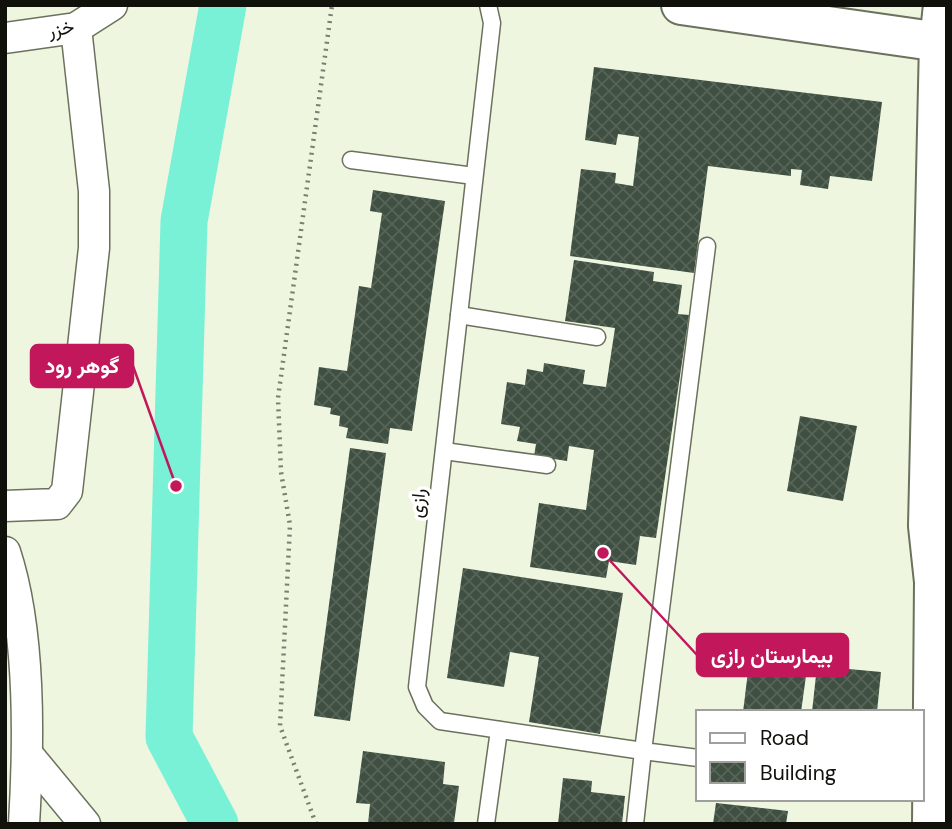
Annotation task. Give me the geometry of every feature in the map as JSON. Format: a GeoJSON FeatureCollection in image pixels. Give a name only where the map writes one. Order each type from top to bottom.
{"type":"FeatureCollection","features":[{"type":"Feature","properties":{"kind":"main road"},"geometry":{"type":"LineString","coordinates":[[681,5],[943,30],[928,526],[939,599]]}},
{"type":"Feature","properties":{"kind":"main road"},"geometry":{"type":"LineString","coordinates":[[932,824],[940,745],[939,599],[947,536]]}},
{"type":"Feature","properties":{"kind":"street","name":"خزر"},"geometry":{"type":"LineString","coordinates":[[5,37],[76,27],[112,5]]}},
{"type":"Feature","properties":{"kind":"street"},"geometry":{"type":"LineString","coordinates":[[5,506],[57,504],[66,491],[94,248],[94,191],[76,27]]}},
{"type":"Feature","properties":{"kind":"street"},"geometry":{"type":"LineString","coordinates":[[5,552],[21,640],[28,755],[24,824]]}},
{"type":"Feature","properties":{"kind":"street"},"geometry":{"type":"LineString","coordinates":[[28,755],[85,824]]}},
{"type":"Feature","properties":{"kind":"lane","name":"رازی"},"geometry":{"type":"LineString","coordinates":[[488,5],[492,23],[417,687],[425,706],[440,720],[696,758]]}},
{"type":"Feature","properties":{"kind":"lane"},"geometry":{"type":"LineString","coordinates":[[351,160],[474,176]]}},
{"type":"Feature","properties":{"kind":"lane"},"geometry":{"type":"LineString","coordinates":[[635,824],[707,246]]}},
{"type":"Feature","properties":{"kind":"lane"},"geometry":{"type":"LineString","coordinates":[[459,314],[597,337]]}},
{"type":"Feature","properties":{"kind":"lane"},"geometry":{"type":"LineString","coordinates":[[444,451],[547,465]]}},
{"type":"Feature","properties":{"kind":"lane"},"geometry":{"type":"LineString","coordinates":[[486,824],[499,730]]}},
{"type":"Feature","properties":{"kind":"path"},"geometry":{"type":"LineString","coordinates":[[316,824],[280,726],[290,525],[281,472],[278,398],[331,5]]}},
{"type":"Feature","properties":{"kind":"building"},"geometry":{"type":"Polygon","coordinates":[[[594,67],[882,102],[872,181],[830,176],[828,189],[800,185],[802,170],[791,169],[791,176],[708,166],[694,273],[570,256],[581,169],[616,173],[615,183],[633,186],[639,137],[618,134],[616,145],[585,140],[594,67]]]}},
{"type":"Feature","properties":{"kind":"building"},"geometry":{"type":"Polygon","coordinates":[[[373,190],[445,201],[412,431],[390,428],[388,444],[346,438],[348,428],[339,426],[340,416],[330,414],[331,408],[314,405],[319,367],[347,371],[359,286],[371,288],[382,213],[370,211],[373,190]]]}},
{"type":"Feature","properties":{"kind":"building"},"geometry":{"type":"Polygon","coordinates":[[[574,260],[654,272],[653,281],[682,285],[678,314],[689,315],[656,538],[640,536],[636,565],[609,561],[606,578],[530,567],[539,503],[586,510],[594,450],[569,446],[567,461],[534,456],[536,444],[517,441],[520,427],[501,424],[507,382],[525,385],[527,369],[543,372],[544,363],[585,370],[583,384],[606,387],[615,328],[565,321],[574,260]]]}},
{"type":"Feature","properties":{"kind":"building"},"geometry":{"type":"Polygon","coordinates":[[[800,416],[857,426],[843,501],[787,491],[800,416]]]}},
{"type":"Feature","properties":{"kind":"building"},"geometry":{"type":"Polygon","coordinates":[[[350,448],[386,453],[350,721],[314,716],[350,448]]]}},
{"type":"Feature","properties":{"kind":"building"},"geometry":{"type":"Polygon","coordinates":[[[463,568],[623,593],[600,734],[529,722],[539,657],[510,652],[504,687],[447,678],[463,568]]]}},
{"type":"Feature","properties":{"kind":"building"},"geometry":{"type":"Polygon","coordinates":[[[752,639],[810,647],[801,710],[743,710],[752,639]]]}},
{"type":"Feature","properties":{"kind":"building"},"geometry":{"type":"Polygon","coordinates":[[[817,666],[881,672],[877,710],[812,710],[817,666]]]}},
{"type":"Feature","properties":{"kind":"building"},"geometry":{"type":"Polygon","coordinates":[[[363,751],[445,762],[443,784],[459,786],[454,823],[368,824],[370,804],[356,803],[363,751]]]}},
{"type":"Feature","properties":{"kind":"building"},"geometry":{"type":"Polygon","coordinates":[[[563,778],[592,781],[591,792],[625,796],[622,824],[558,824],[563,778]]]}},
{"type":"Feature","properties":{"kind":"building"},"geometry":{"type":"Polygon","coordinates":[[[716,803],[788,811],[786,824],[713,824],[716,803]]]}},
{"type":"Feature","properties":{"kind":"waterway"},"geometry":{"type":"LineString","coordinates":[[215,824],[169,737],[184,221],[223,5]]}},
{"type":"Feature","properties":{"kind":"place","name":"گوهر رود"},"geometry":{"type":"Point","coordinates":[176,486]}},
{"type":"Feature","properties":{"kind":"place","name":"بیمارستان رازی"},"geometry":{"type":"Point","coordinates":[603,553]}}]}
